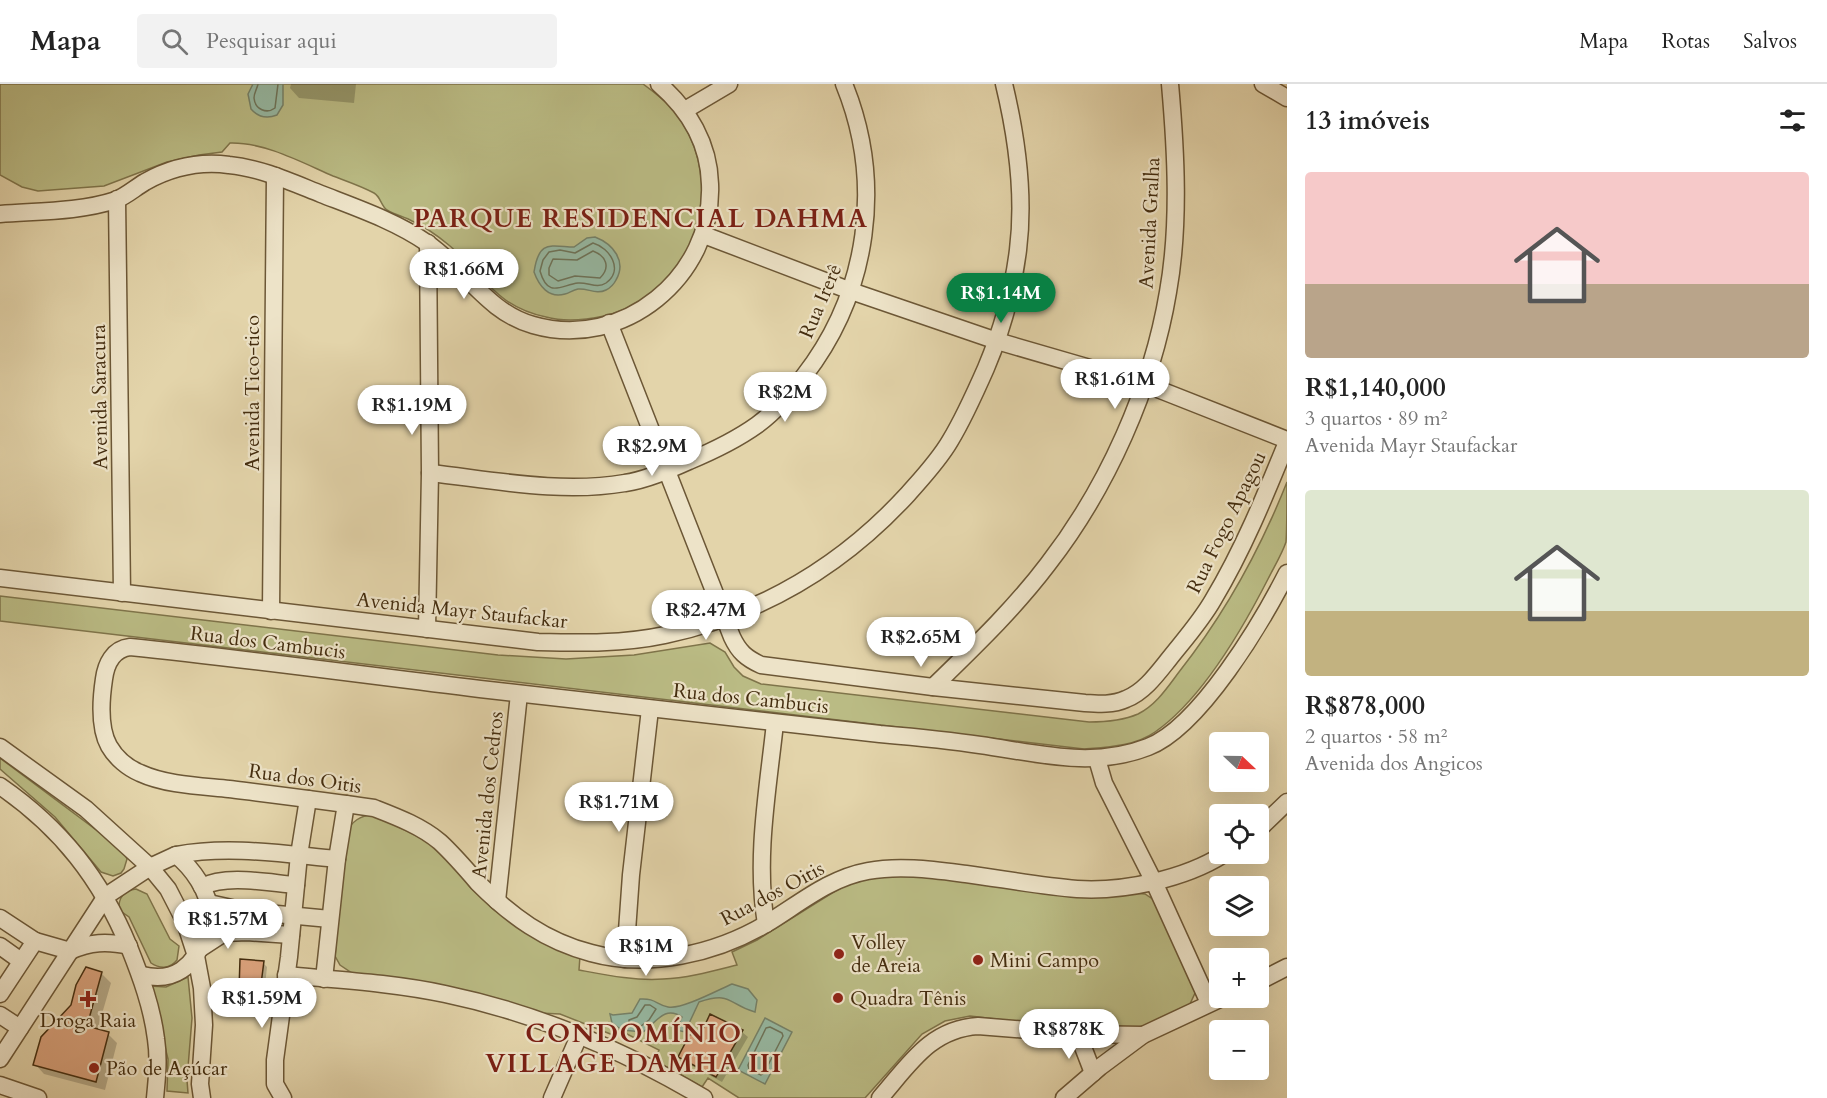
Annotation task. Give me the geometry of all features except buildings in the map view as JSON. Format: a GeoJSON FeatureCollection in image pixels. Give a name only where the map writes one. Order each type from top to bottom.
{"type":"FeatureCollection","features":[{"type":"Feature","properties":{"kind":"street"},"geometry":{"type":"LineString","coordinates":[[0,213],[85,207],[117,199],[147,181],[186,166],[228,165],[274,176],[404,229],[428,243],[506,314],[533,325],[555,329],[586,329],[609,323],[644,309],[662,295],[678,280],[704,235],[711,196],[710,174],[701,141],[685,110],[659,84]]}},
{"type":"Feature","properties":{"kind":"street"},"geometry":{"type":"LineString","coordinates":[[685,110],[729,84]]}},
{"type":"Feature","properties":{"kind":"street","name":"Rua Irerê"},"geometry":{"type":"LineString","coordinates":[[430,472],[588,487],[626,483],[668,471],[716,450],[758,424],[787,399],[816,360],[836,326],[851,291],[864,237],[866,193],[864,153],[854,108],[844,84]]}},
{"type":"Feature","properties":{"kind":"street","name":"Avenida Mayr Staufackar"},"geometry":{"type":"LineString","coordinates":[[0,579],[538,642],[607,643],[665,634],[725,618],[763,603],[803,582],[885,519],[927,473],[950,442],[974,395],[997,341],[1012,294],[1019,249],[1021,199],[1015,131],[1004,84]]}},
{"type":"Feature","properties":{"kind":"street","name":"Avenida Gralha"},"geometry":{"type":"LineString","coordinates":[[933,687],[998,623],[1048,564],[1083,515],[1108,469],[1145,384],[1168,293],[1173,254],[1175,198],[1170,84]]}},
{"type":"Feature","properties":{"kind":"street"},"geometry":{"type":"LineString","coordinates":[[1263,84],[1287,98]]}},
{"type":"Feature","properties":{"kind":"street","name":"Avenida Tico-tico"},"geometry":{"type":"LineString","coordinates":[[271,611],[274,176]]}},
{"type":"Feature","properties":{"kind":"street","name":"Avenida Saracura"},"geometry":{"type":"LineString","coordinates":[[117,199],[122,593]]}},
{"type":"Feature","properties":{"kind":"street"},"geometry":{"type":"LineString","coordinates":[[704,235],[851,291],[997,341],[1145,384],[1287,441]]}},
{"type":"Feature","properties":{"kind":"street"},"geometry":{"type":"LineString","coordinates":[[427,629],[430,472],[428,243]]}},
{"type":"Feature","properties":{"kind":"street"},"geometry":{"type":"LineString","coordinates":[[609,323],[738,650],[748,659],[761,665],[933,687]]}},
{"type":"Feature","properties":{"kind":"street","name":"Rua Fogo Apagou"},"geometry":{"type":"LineString","coordinates":[[933,687],[1102,704],[1127,699],[1140,691],[1157,674],[1212,602],[1236,559],[1287,441]]}},
{"type":"Feature","properties":{"kind":"street","name":"Rua dos Cambucis"},"geometry":{"type":"LineString","coordinates":[[108,745],[104,727],[102,694],[106,669],[113,656],[123,648],[159,650],[519,694],[977,744],[1078,760],[1097,759],[1126,754],[1152,746],[1171,733],[1203,704],[1285,582]]}},
{"type":"Feature","properties":{"kind":"street","name":"Avenida dos Cedros"},"geometry":{"type":"LineString","coordinates":[[497,901],[519,694]]}},
{"type":"Feature","properties":{"kind":"street"},"geometry":{"type":"LineString","coordinates":[[625,959],[631,874],[650,709]]}},
{"type":"Feature","properties":{"kind":"street"},"geometry":{"type":"LineString","coordinates":[[766,924],[762,896],[762,872],[765,815],[775,723]]}},
{"type":"Feature","properties":{"kind":"street","name":"Rua dos Oitis"},"geometry":{"type":"LineString","coordinates":[[108,745],[129,767],[155,778],[374,808],[416,826],[439,842],[497,901],[528,926],[560,942],[591,953],[639,961],[698,952],[730,941],[766,924],[814,892],[866,871],[933,870],[1078,889],[1154,882],[1174,877],[1209,861]]}},
{"type":"Feature","properties":{"kind":"street"},"geometry":{"type":"LineString","coordinates":[[0,747],[86,809],[150,867],[168,889],[199,952],[204,1025],[200,1084],[202,1098]]}},
{"type":"Feature","properties":{"kind":"street"},"geometry":{"type":"LineString","coordinates":[[1097,759],[1104,783],[1209,987]]}},
{"type":"Feature","properties":{"kind":"street"},"geometry":{"type":"LineString","coordinates":[[0,786],[53,828],[106,896],[142,975],[156,1038],[158,1065],[155,1098]]}},
{"type":"Feature","properties":{"kind":"street"},"geometry":{"type":"LineString","coordinates":[[279,1091],[275,1060],[299,855],[308,799]]}},
{"type":"Feature","properties":{"kind":"street"},"geometry":{"type":"LineString","coordinates":[[1269,819],[1287,802]]}},
{"type":"Feature","properties":{"kind":"street"},"geometry":{"type":"LineString","coordinates":[[324,979],[337,859],[346,804]]}},
{"type":"Feature","properties":{"kind":"street"},"geometry":{"type":"LineString","coordinates":[[0,1059],[106,896],[150,867],[176,855],[201,850],[227,849],[337,859]]}},
{"type":"Feature","properties":{"kind":"street"},"geometry":{"type":"LineString","coordinates":[[176,855],[186,863],[202,887],[209,903],[210,915],[199,952]]}},
{"type":"Feature","properties":{"kind":"street"},"geometry":{"type":"LineString","coordinates":[[202,887],[213,882],[226,881],[296,885]]}},
{"type":"Feature","properties":{"kind":"street"},"geometry":{"type":"LineString","coordinates":[[209,903],[245,911],[330,919]]}},
{"type":"Feature","properties":{"kind":"street"},"geometry":{"type":"LineString","coordinates":[[0,918],[35,942],[70,951],[99,942],[114,942],[129,946]]}},
{"type":"Feature","properties":{"kind":"street"},"geometry":{"type":"LineString","coordinates":[[142,975],[154,978],[178,973],[199,952],[224,933],[291,935]]}},
{"type":"Feature","properties":{"kind":"street"},"geometry":{"type":"LineString","coordinates":[[0,994],[12,970],[35,942]]}},
{"type":"Feature","properties":{"kind":"street"},"geometry":{"type":"LineString","coordinates":[[0,946],[12,970]]}},
{"type":"Feature","properties":{"kind":"street"},"geometry":{"type":"LineString","coordinates":[[1269,976],[1287,967]]}},
{"type":"Feature","properties":{"kind":"street"},"geometry":{"type":"LineString","coordinates":[[286,975],[444,994],[503,1009],[579,1036],[656,1071],[704,1098]]}},
{"type":"Feature","properties":{"kind":"street"},"geometry":{"type":"LineString","coordinates":[[1064,1098],[1143,1035],[1209,1003]]}},
{"type":"Feature","properties":{"kind":"street"},"geometry":{"type":"LineString","coordinates":[[0,1015],[20,1028]]}},
{"type":"Feature","properties":{"kind":"street"},"geometry":{"type":"LineString","coordinates":[[879,1098],[932,1040],[965,1026],[1078,1034],[1143,1035]]}},
{"type":"Feature","properties":{"kind":"street"},"geometry":{"type":"LineString","coordinates":[[1078,1034],[1093,1073]]}},
{"type":"Feature","properties":{"kind":"street"},"geometry":{"type":"LineString","coordinates":[[552,1098],[579,1036]]}},
{"type":"Feature","properties":{"kind":"street"},"geometry":{"type":"LineString","coordinates":[[0,1085],[38,1098]]}},
{"type":"Feature","properties":{"kind":"shaded area"},"geometry":{"type":"Polygon","coordinates":[[[0,84],[643,84],[674,111],[691,140],[700,171],[701,202],[694,233],[681,261],[661,285],[635,304],[604,316],[575,320],[553,319],[529,312],[502,298],[445,242],[422,226],[387,210],[374,193],[269,149],[230,143],[222,152],[167,162],[104,186],[38,191],[22,187],[0,175],[0,84]]]}},
{"type":"Feature","properties":{"kind":"shaded area"},"geometry":{"type":"Polygon","coordinates":[[[1287,482],[1284,547],[1233,641],[1204,682],[1172,718],[1147,737],[1121,745],[1084,749],[0,621],[0,596],[498,655],[566,659],[634,655],[710,643],[725,652],[743,676],[761,684],[1089,722],[1120,720],[1138,714],[1156,701],[1211,628],[1253,557],[1287,482]]]}},
{"type":"Feature","properties":{"kind":"shaded area"},"geometry":{"type":"Polygon","coordinates":[[[0,758],[123,850],[127,859],[121,873],[113,876],[101,872],[55,817],[0,769],[0,758]]]}},
{"type":"Feature","properties":{"kind":"shaded area"},"geometry":{"type":"Polygon","coordinates":[[[373,814],[429,842],[450,861],[470,887],[494,910],[521,928],[580,956],[579,970],[621,977],[652,979],[691,976],[737,965],[732,952],[757,940],[840,888],[867,878],[894,875],[1145,894],[1154,900],[1196,991],[1189,1006],[1144,1027],[1102,1031],[970,1016],[945,1021],[922,1034],[865,1098],[739,1098],[708,1078],[702,1087],[654,1060],[659,1050],[617,1029],[613,1035],[560,1014],[539,1013],[352,973],[340,965],[335,956],[346,833],[357,820],[373,814]]]}},
{"type":"Feature","properties":{"kind":"shaded area"},"geometry":{"type":"Polygon","coordinates":[[[136,889],[147,894],[170,939],[179,946],[177,960],[171,965],[161,967],[151,963],[129,917],[119,910],[123,895],[136,889]]]}},
{"type":"Feature","properties":{"kind":"shaded area"},"geometry":{"type":"Polygon","coordinates":[[[188,977],[192,1018],[188,1093],[167,1091],[168,1059],[150,986],[166,987],[188,977]]]}},
{"type":"Feature","properties":{"kind":"water"},"geometry":{"type":"Polygon","coordinates":[[[253,84],[283,84],[283,105],[277,115],[263,116],[251,109],[248,94],[253,84]]]}},
{"type":"Feature","properties":{"kind":"water"},"geometry":{"type":"Polygon","coordinates":[[[595,237],[607,244],[619,260],[619,273],[612,286],[602,291],[578,289],[559,295],[545,290],[534,272],[542,250],[552,246],[574,247],[587,238],[595,237]]]}},
{"type":"Feature","properties":{"kind":"water"},"geometry":{"type":"Polygon","coordinates":[[[732,984],[748,989],[757,1000],[755,1012],[724,998],[718,998],[699,1002],[685,1032],[676,1030],[682,1017],[670,1013],[665,1014],[643,1032],[622,1030],[612,1023],[610,1014],[632,1013],[640,999],[668,1007],[682,1006],[732,984]]]}},
{"type":"Feature","properties":{"kind":"water"},"geometry":{"type":"Polygon","coordinates":[[[765,1018],[792,1032],[765,1084],[738,1070],[765,1018]]]}},
{"type":"Feature","properties":{"kind":"place","name":"Volley de Areia"},"geometry":{"type":"Point","coordinates":[839,954]}},
{"type":"Feature","properties":{"kind":"place","name":"Mini Campo"},"geometry":{"type":"Point","coordinates":[978,960]}},
{"type":"Feature","properties":{"kind":"place","name":"Quadra Tênis"},"geometry":{"type":"Point","coordinates":[838,998]}},
{"type":"Feature","properties":{"kind":"place","name":"Droga Raia"},"geometry":{"type":"Point","coordinates":[88,999]}},
{"type":"Feature","properties":{"kind":"place","name":"Pão de Açúcar"},"geometry":{"type":"Point","coordinates":[94,1068]}},
{"type":"Feature","properties":{"kind":"district","name":"PARQUE RESIDENCIAL DAHMA"},"geometry":{"type":"Point","coordinates":[641,218]}},
{"type":"Feature","properties":{"kind":"district","name":"CONDOMÍNIO VILLAGE DAMHA III"},"geometry":{"type":"Point","coordinates":[634,1048]}}]}
